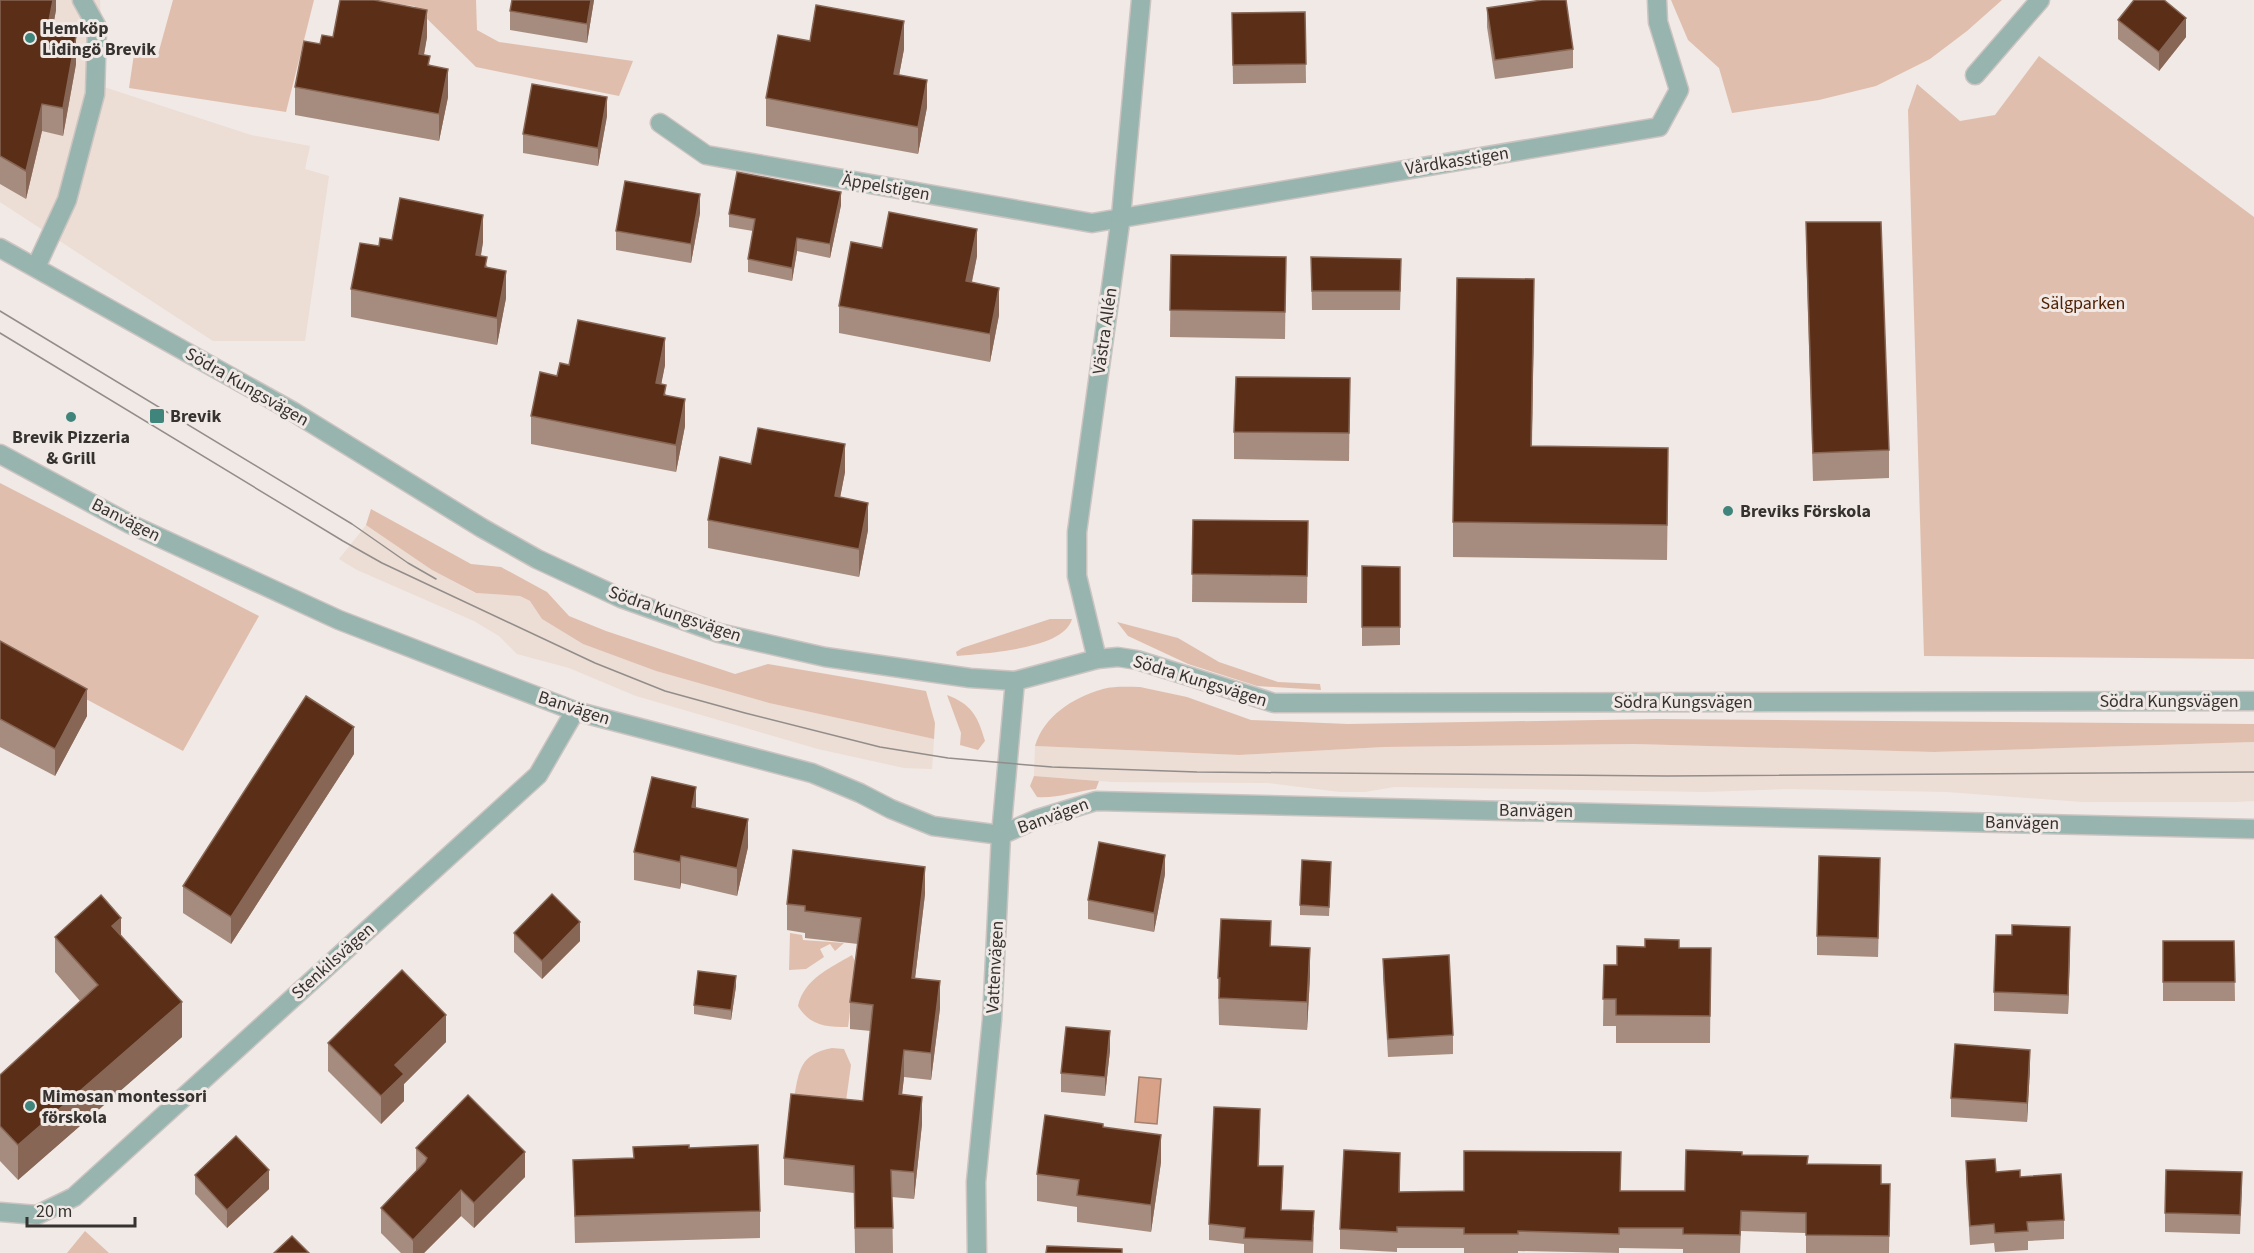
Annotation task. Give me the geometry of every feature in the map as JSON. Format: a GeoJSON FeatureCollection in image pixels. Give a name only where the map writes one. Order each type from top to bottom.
{"type":"FeatureCollection","features":[{"type":"Feature","properties":{"kind":"street"},"geometry":{"type":"LineString","coordinates":[[36,267],[67,200],[95,94],[97,27],[82,0]]}},
{"type":"Feature","properties":{"kind":"street","name":"Västra Allén"},"geometry":{"type":"LineString","coordinates":[[1097,659],[1077,576],[1077,532],[1121,216],[1141,0]]}},
{"type":"Feature","properties":{"kind":"street","name":"Vårdkasstigen"},"geometry":{"type":"LineString","coordinates":[[1121,216],[1659,127],[1679,90],[1658,22],[1657,0]]}},
{"type":"Feature","properties":{"kind":"street"},"geometry":{"type":"LineString","coordinates":[[1975,75],[2040,0]]}},
{"type":"Feature","properties":{"kind":"street","name":"Äppelstigen"},"geometry":{"type":"LineString","coordinates":[[660,123],[706,155],[1092,223],[1121,216]]}},
{"type":"Feature","properties":{"kind":"street","name":"Södra Kungsvägen"},"geometry":{"type":"LineString","coordinates":[[0,248],[292,411],[482,528],[537,559],[621,597],[719,633],[825,657],[970,678],[1016,681],[1097,659],[1118,657],[1137,660],[1274,703],[2254,701]]}},
{"type":"Feature","properties":{"kind":"street","name":"Banvägen"},"geometry":{"type":"LineString","coordinates":[[0,454],[130,524],[339,620],[575,711],[812,772],[933,826],[1001,835],[1038,819],[1096,801],[2254,829]]}},
{"type":"Feature","properties":{"kind":"street","name":"Vattenvägen"},"geometry":{"type":"LineString","coordinates":[[977,1253],[976,1182],[992,1020],[1001,835],[1016,681]]}},
{"type":"Feature","properties":{"kind":"street","name":"Stenkilsvägen"},"geometry":{"type":"LineString","coordinates":[[0,1212],[37,1215],[74,1197],[538,775],[575,711]]}},
{"type":"Feature","properties":{"kind":"shaded area"},"geometry":{"type":"Polygon","coordinates":[[[0,0],[100,0],[104,87],[251,135],[310,146],[305,169],[329,176],[305,341],[213,341],[0,202],[0,0]]]}},
{"type":"Feature","properties":{"kind":"shaded area"},"geometry":{"type":"Polygon","coordinates":[[[367,524],[432,570],[475,593],[520,596],[531,602],[542,619],[583,644],[656,671],[769,703],[934,739],[932,769],[904,768],[818,749],[636,696],[569,668],[517,654],[499,636],[474,621],[357,570],[339,559],[367,524]]]}},
{"type":"Feature","properties":{"kind":"shaded area"},"geometry":{"type":"Polygon","coordinates":[[[2254,742],[2254,801],[2235,802],[2083,802],[1947,792],[1787,789],[1706,792],[1394,787],[1365,792],[1340,792],[1268,783],[1112,782],[1034,776],[1035,746],[1239,755],[1384,747],[1634,744],[1934,752],[2254,742]]]}},
{"type":"Feature","properties":{"kind":"shaded area"},"geometry":{"type":"Polygon","coordinates":[[[1139,1077],[1161,1079],[1157,1124],[1135,1122],[1139,1077]]]}},
{"type":"Feature","properties":{"kind":"green space"},"geometry":{"type":"Polygon","coordinates":[[[173,0],[314,0],[286,112],[129,88],[134,54],[157,58],[173,0]]]}},
{"type":"Feature","properties":{"kind":"green space"},"geometry":{"type":"Polygon","coordinates":[[[362,0],[476,0],[477,30],[499,42],[633,61],[619,96],[476,67],[414,6],[362,0]]]}},
{"type":"Feature","properties":{"kind":"green space"},"geometry":{"type":"Polygon","coordinates":[[[1671,0],[2002,0],[1930,59],[1876,86],[1819,100],[1732,113],[1719,68],[1688,40],[1671,0]]]}},
{"type":"Feature","properties":{"kind":"green space","name":"Sälgparken"},"geometry":{"type":"Polygon","coordinates":[[[2039,56],[2254,217],[2254,659],[1924,656],[1908,110],[1917,84],[1960,121],[1995,115],[2039,56]]]}},
{"type":"Feature","properties":{"kind":"green space"},"geometry":{"type":"Polygon","coordinates":[[[0,483],[259,616],[183,751],[0,653],[0,483]]]}},
{"type":"Feature","properties":{"kind":"green space"},"geometry":{"type":"Polygon","coordinates":[[[371,509],[471,564],[501,567],[547,592],[569,616],[606,631],[735,674],[768,664],[926,691],[935,723],[934,739],[769,703],[656,671],[583,644],[542,619],[530,601],[520,596],[476,593],[432,570],[366,525],[371,509]]]}},
{"type":"Feature","properties":{"kind":"green space"},"geometry":{"type":"Polygon","coordinates":[[[1050,619],[1072,619],[1066,629],[1039,644],[957,656],[956,652],[962,648],[1050,619]]]}},
{"type":"Feature","properties":{"kind":"green space"},"geometry":{"type":"Polygon","coordinates":[[[1117,622],[1178,638],[1219,662],[1278,682],[1320,684],[1321,690],[1257,686],[1188,664],[1128,636],[1117,622]]]}},
{"type":"Feature","properties":{"kind":"green space"},"geometry":{"type":"Polygon","coordinates":[[[1140,687],[1187,697],[1251,720],[1348,724],[1657,719],[2254,724],[2254,742],[1934,752],[1634,744],[1384,747],[1239,755],[1035,746],[1039,735],[1052,717],[1070,703],[1103,689],[1140,687]]]}},
{"type":"Feature","properties":{"kind":"green space"},"geometry":{"type":"Polygon","coordinates":[[[947,695],[962,702],[976,718],[985,741],[978,750],[960,745],[961,733],[947,695]]]}},
{"type":"Feature","properties":{"kind":"green space"},"geometry":{"type":"Polygon","coordinates":[[[1034,776],[1099,781],[1096,789],[1058,796],[1037,797],[1030,786],[1034,776]]]}},
{"type":"Feature","properties":{"kind":"green space"},"geometry":{"type":"Polygon","coordinates":[[[790,933],[802,935],[803,940],[844,943],[835,951],[830,944],[820,949],[824,957],[806,969],[789,970],[790,933]]]}},
{"type":"Feature","properties":{"kind":"green space"},"geometry":{"type":"Polygon","coordinates":[[[852,955],[856,963],[848,1027],[826,1026],[808,1018],[798,1006],[806,988],[819,975],[852,955]]]}},
{"type":"Feature","properties":{"kind":"green space"},"geometry":{"type":"Polygon","coordinates":[[[832,1048],[844,1049],[851,1065],[846,1101],[794,1099],[800,1072],[807,1059],[813,1054],[832,1048]]]}},
{"type":"Feature","properties":{"kind":"green space"},"geometry":{"type":"Polygon","coordinates":[[[85,1231],[109,1253],[67,1253],[85,1231]]]}},
{"type":"Feature","properties":{"kind":"building"},"geometry":{"type":"Polygon","coordinates":[[[0,0],[53,0],[47,31],[76,36],[63,108],[42,104],[26,171],[0,156],[0,0]]]}},
{"type":"Feature","properties":{"kind":"building"},"geometry":{"type":"Polygon","coordinates":[[[340,0],[374,0],[427,10],[419,54],[430,56],[428,65],[448,69],[439,114],[295,87],[304,41],[320,44],[322,35],[333,37],[340,0]]]}},
{"type":"Feature","properties":{"kind":"building"},"geometry":{"type":"Polygon","coordinates":[[[512,0],[591,0],[587,24],[510,11],[512,0]]]}},
{"type":"Feature","properties":{"kind":"building"},"geometry":{"type":"Polygon","coordinates":[[[1542,0],[1566,0],[1573,49],[1495,60],[1487,8],[1542,0]]]}},
{"type":"Feature","properties":{"kind":"building"},"geometry":{"type":"Polygon","coordinates":[[[2134,0],[2164,0],[2186,18],[2159,52],[2118,20],[2134,0]]]}},
{"type":"Feature","properties":{"kind":"building"},"geometry":{"type":"Polygon","coordinates":[[[816,5],[904,21],[894,74],[927,80],[918,127],[766,98],[778,35],[810,41],[816,5]]]}},
{"type":"Feature","properties":{"kind":"building"},"geometry":{"type":"Polygon","coordinates":[[[1305,12],[1306,64],[1233,65],[1232,13],[1305,12]]]}},
{"type":"Feature","properties":{"kind":"building"},"geometry":{"type":"Polygon","coordinates":[[[532,84],[607,97],[598,148],[523,134],[532,84]]]}},
{"type":"Feature","properties":{"kind":"building"},"geometry":{"type":"Polygon","coordinates":[[[737,172],[841,192],[830,244],[797,238],[792,268],[748,259],[755,219],[729,214],[737,172]]]}},
{"type":"Feature","properties":{"kind":"building"},"geometry":{"type":"Polygon","coordinates":[[[625,181],[700,194],[691,244],[616,231],[625,181]]]}},
{"type":"Feature","properties":{"kind":"building"},"geometry":{"type":"Polygon","coordinates":[[[400,198],[483,215],[476,255],[487,257],[485,267],[506,271],[497,318],[351,289],[360,243],[379,246],[380,238],[392,240],[400,198]]]}},
{"type":"Feature","properties":{"kind":"building"},"geometry":{"type":"Polygon","coordinates":[[[889,212],[977,229],[966,281],[999,288],[990,334],[839,306],[851,242],[882,248],[889,212]]]}},
{"type":"Feature","properties":{"kind":"building"},"geometry":{"type":"Polygon","coordinates":[[[1806,222],[1881,222],[1889,450],[1813,453],[1806,222]]]}},
{"type":"Feature","properties":{"kind":"building"},"geometry":{"type":"Polygon","coordinates":[[[1171,255],[1286,257],[1285,312],[1170,310],[1171,255]]]}},
{"type":"Feature","properties":{"kind":"building"},"geometry":{"type":"Polygon","coordinates":[[[1311,257],[1401,259],[1400,291],[1312,291],[1311,257]]]}},
{"type":"Feature","properties":{"kind":"building"},"geometry":{"type":"Polygon","coordinates":[[[1457,278],[1534,279],[1531,446],[1668,448],[1667,525],[1453,522],[1457,278]]]}},
{"type":"Feature","properties":{"kind":"building"},"geometry":{"type":"Polygon","coordinates":[[[578,320],[665,338],[656,383],[666,385],[664,395],[685,399],[676,445],[531,416],[540,372],[557,376],[560,363],[569,365],[578,320]]]}},
{"type":"Feature","properties":{"kind":"building"},"geometry":{"type":"Polygon","coordinates":[[[1236,377],[1350,378],[1349,433],[1234,432],[1236,377]]]}},
{"type":"Feature","properties":{"kind":"building"},"geometry":{"type":"Polygon","coordinates":[[[758,428],[845,444],[835,496],[868,503],[859,549],[708,520],[720,457],[751,464],[758,428]]]}},
{"type":"Feature","properties":{"kind":"building"},"geometry":{"type":"Polygon","coordinates":[[[1193,520],[1308,521],[1307,576],[1192,574],[1193,520]]]}},
{"type":"Feature","properties":{"kind":"building"},"geometry":{"type":"Polygon","coordinates":[[[1362,566],[1400,567],[1400,627],[1362,627],[1362,566]]]}},
{"type":"Feature","properties":{"kind":"building"},"geometry":{"type":"Polygon","coordinates":[[[0,641],[87,689],[55,749],[0,719],[0,641]]]}},
{"type":"Feature","properties":{"kind":"building"},"geometry":{"type":"Polygon","coordinates":[[[306,696],[354,727],[231,917],[183,886],[306,696]]]}},
{"type":"Feature","properties":{"kind":"building"},"geometry":{"type":"Polygon","coordinates":[[[652,777],[696,787],[692,807],[748,819],[737,868],[681,856],[680,862],[634,852],[652,777]]]}},
{"type":"Feature","properties":{"kind":"building"},"geometry":{"type":"Polygon","coordinates":[[[1099,842],[1165,855],[1154,913],[1088,900],[1099,842]]]}},
{"type":"Feature","properties":{"kind":"building"},"geometry":{"type":"Polygon","coordinates":[[[793,850],[925,867],[912,978],[940,981],[931,1053],[904,1050],[899,1094],[922,1097],[914,1172],[891,1170],[893,1228],[855,1228],[854,1166],[784,1158],[791,1094],[863,1101],[873,1005],[850,1002],[861,918],[805,911],[805,906],[787,904],[793,850]]]}},
{"type":"Feature","properties":{"kind":"building"},"geometry":{"type":"Polygon","coordinates":[[[1819,856],[1880,858],[1878,938],[1817,936],[1819,856]]]}},
{"type":"Feature","properties":{"kind":"building"},"geometry":{"type":"Polygon","coordinates":[[[1302,860],[1331,862],[1329,907],[1300,905],[1302,860]]]}},
{"type":"Feature","properties":{"kind":"building"},"geometry":{"type":"Polygon","coordinates":[[[552,894],[580,922],[542,961],[514,933],[552,894]]]}},
{"type":"Feature","properties":{"kind":"building"},"geometry":{"type":"Polygon","coordinates":[[[101,895],[121,918],[112,926],[182,1002],[18,1145],[0,1126],[0,1075],[98,985],[55,937],[101,895]]]}},
{"type":"Feature","properties":{"kind":"building"},"geometry":{"type":"Polygon","coordinates":[[[1221,919],[1271,921],[1270,946],[1310,948],[1307,1002],[1219,998],[1221,919]]]}},
{"type":"Feature","properties":{"kind":"building"},"geometry":{"type":"Polygon","coordinates":[[[2012,925],[2070,927],[2068,995],[1994,992],[1996,935],[2012,935],[2012,925]]]}},
{"type":"Feature","properties":{"kind":"building"},"geometry":{"type":"Polygon","coordinates":[[[1645,939],[1679,940],[1679,948],[1711,948],[1710,1016],[1616,1015],[1616,999],[1603,999],[1604,965],[1617,965],[1617,946],[1645,947],[1645,939]]]}},
{"type":"Feature","properties":{"kind":"building"},"geometry":{"type":"Polygon","coordinates":[[[2163,941],[2234,941],[2235,982],[2163,982],[2163,941]]]}},
{"type":"Feature","properties":{"kind":"building"},"geometry":{"type":"Polygon","coordinates":[[[1449,955],[1453,1035],[1388,1039],[1383,959],[1449,955]]]}},
{"type":"Feature","properties":{"kind":"building"},"geometry":{"type":"Polygon","coordinates":[[[402,970],[446,1015],[395,1065],[404,1074],[381,1096],[328,1043],[402,970]]]}},
{"type":"Feature","properties":{"kind":"building"},"geometry":{"type":"Polygon","coordinates":[[[698,971],[736,976],[731,1010],[694,1005],[698,971]]]}},
{"type":"Feature","properties":{"kind":"building"},"geometry":{"type":"Polygon","coordinates":[[[1066,1027],[1110,1031],[1105,1077],[1061,1073],[1066,1027]]]}},
{"type":"Feature","properties":{"kind":"building"},"geometry":{"type":"Polygon","coordinates":[[[1955,1044],[2030,1050],[2027,1103],[1951,1098],[1955,1044]]]}},
{"type":"Feature","properties":{"kind":"building"},"geometry":{"type":"Polygon","coordinates":[[[468,1095],[525,1152],[474,1203],[461,1190],[413,1240],[381,1208],[425,1162],[427,1158],[416,1148],[468,1095]]]}},
{"type":"Feature","properties":{"kind":"building"},"geometry":{"type":"Polygon","coordinates":[[[1214,1107],[1260,1109],[1258,1166],[1283,1166],[1281,1210],[1314,1211],[1312,1241],[1244,1238],[1245,1228],[1209,1224],[1214,1107]]]}},
{"type":"Feature","properties":{"kind":"building"},"geometry":{"type":"Polygon","coordinates":[[[1045,1115],[1103,1124],[1103,1127],[1161,1135],[1151,1205],[1077,1195],[1079,1180],[1037,1174],[1045,1115]]]}},
{"type":"Feature","properties":{"kind":"building"},"geometry":{"type":"Polygon","coordinates":[[[236,1136],[269,1170],[227,1210],[195,1175],[236,1136]]]}},
{"type":"Feature","properties":{"kind":"building"},"geometry":{"type":"Polygon","coordinates":[[[689,1145],[689,1148],[758,1145],[760,1211],[575,1216],[573,1160],[634,1158],[633,1147],[689,1145]]]}},
{"type":"Feature","properties":{"kind":"building"},"geometry":{"type":"Polygon","coordinates":[[[1344,1150],[1400,1153],[1399,1192],[1464,1191],[1464,1151],[1621,1152],[1620,1191],[1685,1191],[1686,1150],[1742,1152],[1742,1155],[1808,1156],[1807,1164],[1881,1165],[1881,1184],[1890,1184],[1889,1236],[1806,1235],[1806,1213],[1741,1211],[1740,1235],[1683,1234],[1683,1228],[1619,1228],[1619,1234],[1518,1231],[1518,1234],[1464,1234],[1464,1228],[1397,1227],[1397,1232],[1340,1229],[1344,1150]]]}},
{"type":"Feature","properties":{"kind":"building"},"geometry":{"type":"Polygon","coordinates":[[[1995,1159],[1996,1172],[2020,1170],[2020,1177],[2061,1174],[2064,1220],[2027,1222],[2028,1231],[1995,1233],[1994,1224],[1970,1226],[1966,1161],[1995,1159]]]}},
{"type":"Feature","properties":{"kind":"building"},"geometry":{"type":"Polygon","coordinates":[[[2166,1170],[2242,1172],[2240,1215],[2165,1213],[2166,1170]]]}},
{"type":"Feature","properties":{"kind":"building"},"geometry":{"type":"Polygon","coordinates":[[[292,1236],[309,1253],[274,1253],[292,1236]]]}},
{"type":"Feature","properties":{"kind":"building"},"geometry":{"type":"Polygon","coordinates":[[[1047,1246],[1122,1249],[1122,1253],[1046,1253],[1047,1246]]]}},
{"type":"Feature","properties":{"kind":"tram line"},"geometry":{"type":"LineString","coordinates":[[0,311],[352,524],[408,563],[436,579]]}},
{"type":"Feature","properties":{"kind":"tram line"},"geometry":{"type":"LineString","coordinates":[[0,333],[382,563],[595,663],[665,691],[880,747],[948,758],[1052,767],[1197,772],[1667,776],[2254,772]]}},
{"type":"Feature","properties":{"kind":"place","name":"Hemköp Lidingö Brevik"},"geometry":{"type":"Point","coordinates":[30,38]}},
{"type":"Feature","properties":{"kind":"place","name":"Brevik"},"geometry":{"type":"Point","coordinates":[157,416]}},
{"type":"Feature","properties":{"kind":"place","name":"Brevik Pizzeria & Grill"},"geometry":{"type":"Point","coordinates":[71,417]}},
{"type":"Feature","properties":{"kind":"place","name":"Breviks Förskola"},"geometry":{"type":"Point","coordinates":[1728,511]}},
{"type":"Feature","properties":{"kind":"place","name":"Mimosan montessori förskola"},"geometry":{"type":"Point","coordinates":[30,1106]}}]}
